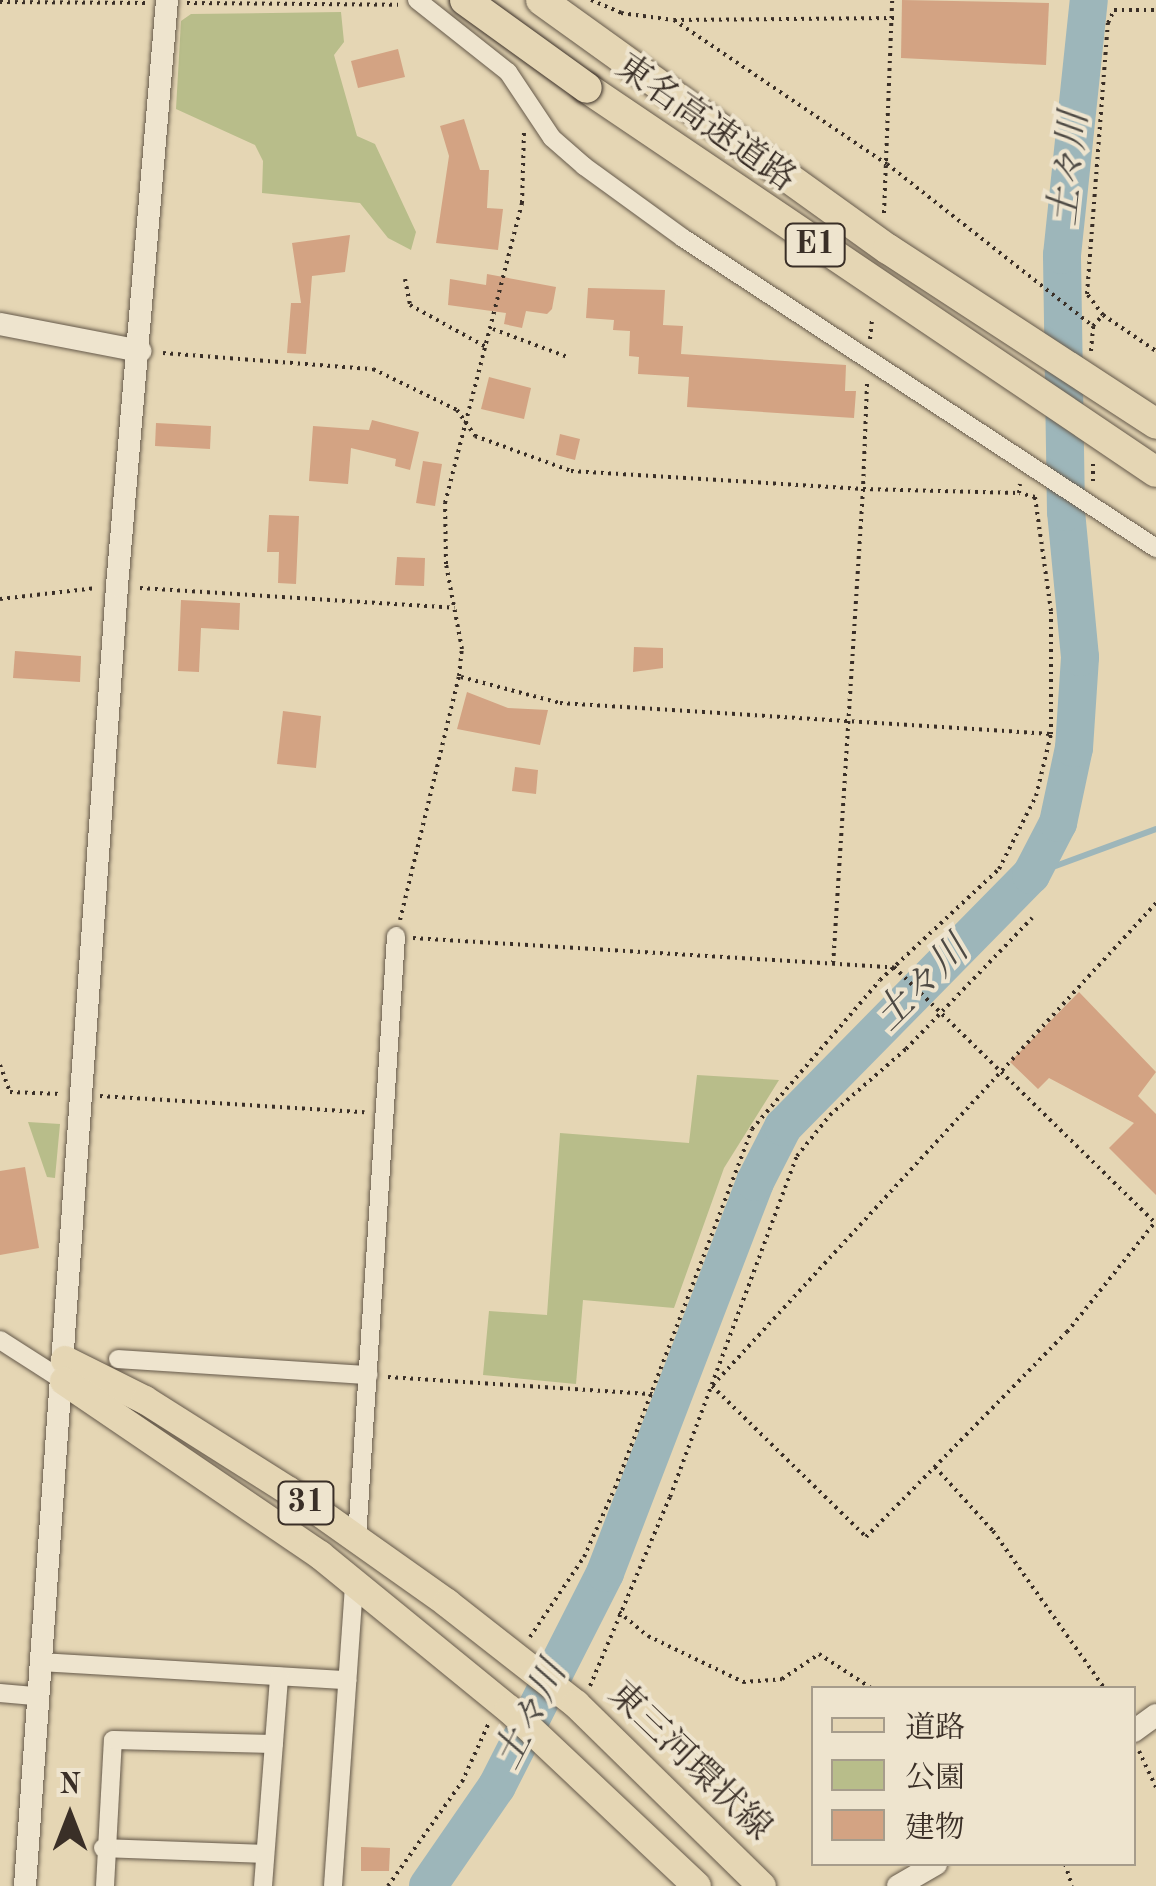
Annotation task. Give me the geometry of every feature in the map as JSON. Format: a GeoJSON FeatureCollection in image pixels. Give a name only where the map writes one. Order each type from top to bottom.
{"type":"FeatureCollection","features":[{"type":"Feature","properties":{"kind":"highway","name":"東名高速道路"},"geometry":{"type":"LineString","coordinates":[[464,0],[1044,400],[1156,472]]}},
{"type":"Feature","properties":{"kind":"highway","name":"東名高速道路"},"geometry":{"type":"LineString","coordinates":[[541,0],[1045,354],[1088,366],[1156,424]]}},
{"type":"Feature","properties":{"kind":"main road","name":"東三河環状線"},"geometry":{"type":"LineString","coordinates":[[65,1370],[144,1400],[357,1538],[579,1706],[762,1886]]}},
{"type":"Feature","properties":{"kind":"main road","name":"31"},"geometry":{"type":"LineString","coordinates":[[65,1370],[354,1582],[547,1742],[697,1886]]}},
{"type":"Feature","properties":{"kind":"street"},"geometry":{"type":"LineString","coordinates":[[417,0],[508,72],[552,138],[584,166],[868,360],[1156,548]]}},
{"type":"Feature","properties":{"kind":"street"},"geometry":{"type":"LineString","coordinates":[[26,1886],[118,586],[166,2]]}},
{"type":"Feature","properties":{"kind":"street"},"geometry":{"type":"LineString","coordinates":[[0,324],[140,351]]}},
{"type":"Feature","properties":{"kind":"street"},"geometry":{"type":"LineString","coordinates":[[357,1538],[396,936]]}},
{"type":"Feature","properties":{"kind":"street"},"geometry":{"type":"LineString","coordinates":[[6,1344],[65,1370]]}},
{"type":"Feature","properties":{"kind":"street"},"geometry":{"type":"LineString","coordinates":[[118,1359],[368,1375]]}},
{"type":"Feature","properties":{"kind":"street"},"geometry":{"type":"LineString","coordinates":[[333,1886],[354,1582]]}},
{"type":"Feature","properties":{"kind":"street"},"geometry":{"type":"LineString","coordinates":[[40,1662],[347,1680]]}},
{"type":"Feature","properties":{"kind":"street"},"geometry":{"type":"LineString","coordinates":[[263,1886],[279,1678]]}},
{"type":"Feature","properties":{"kind":"street"},"geometry":{"type":"LineString","coordinates":[[0,1693],[37,1696]]}},
{"type":"Feature","properties":{"kind":"street"},"geometry":{"type":"LineString","coordinates":[[105,1886],[103,1848],[113,1740],[274,1744]]}},
{"type":"Feature","properties":{"kind":"street"},"geometry":{"type":"LineString","coordinates":[[103,1848],[265,1854]]}},
{"type":"Feature","properties":{"kind":"street"},"geometry":{"type":"LineString","coordinates":[[898,1886],[933,1866]]}},
{"type":"Feature","properties":{"kind":"path"},"geometry":{"type":"LineString","coordinates":[[0,2],[417,0]]}},
{"type":"Feature","properties":{"kind":"path"},"geometry":{"type":"LineString","coordinates":[[591,0],[620,12],[674,20],[894,18]]}},
{"type":"Feature","properties":{"kind":"path"},"geometry":{"type":"LineString","coordinates":[[884,218],[892,0]]}},
{"type":"Feature","properties":{"kind":"path"},"geometry":{"type":"LineString","coordinates":[[1156,10],[1114,10],[1108,23],[1090,196],[1087,294],[1102,315],[1156,351]]}},
{"type":"Feature","properties":{"kind":"path"},"geometry":{"type":"LineString","coordinates":[[674,20],[887,164],[1092,326]]}},
{"type":"Feature","properties":{"kind":"path"},"geometry":{"type":"LineString","coordinates":[[526,96],[522,203],[468,428],[445,503],[458,676],[396,936],[894,967],[1156,1223],[1068,1332],[866,1538],[712,1386]]}},
{"type":"Feature","properties":{"kind":"path"},"geometry":{"type":"LineString","coordinates":[[405,278],[410,305],[486,346]]}},
{"type":"Feature","properties":{"kind":"path"},"geometry":{"type":"LineString","coordinates":[[1088,366],[1092,326],[1102,315]]}},
{"type":"Feature","properties":{"kind":"path"},"geometry":{"type":"LineString","coordinates":[[834,962],[872,320]]}},
{"type":"Feature","properties":{"kind":"path"},"geometry":{"type":"LineString","coordinates":[[491,329],[568,357]]}},
{"type":"Feature","properties":{"kind":"path"},"geometry":{"type":"LineString","coordinates":[[140,351],[373,369],[457,410],[468,428],[571,471],[863,489],[1019,493],[1035,497],[1051,611],[1052,734],[1036,796],[999,869],[894,967],[752,1130],[653,1394],[584,1557],[524,1664]]}},
{"type":"Feature","properties":{"kind":"path"},"geometry":{"type":"LineString","coordinates":[[1019,493],[1020,458]]}},
{"type":"Feature","properties":{"kind":"path"},"geometry":{"type":"LineString","coordinates":[[0,599],[118,586],[454,608]]}},
{"type":"Feature","properties":{"kind":"path"},"geometry":{"type":"LineString","coordinates":[[458,676],[560,704],[1052,734]]}},
{"type":"Feature","properties":{"kind":"path"},"geometry":{"type":"LineString","coordinates":[[712,1386],[1156,903]]}},
{"type":"Feature","properties":{"kind":"path"},"geometry":{"type":"LineString","coordinates":[[579,1706],[712,1386],[798,1156],[830,1115],[940,1014],[1032,918]]}},
{"type":"Feature","properties":{"kind":"path"},"geometry":{"type":"LineString","coordinates":[[0,1065],[10,1092],[385,1114]]}},
{"type":"Feature","properties":{"kind":"path"},"geometry":{"type":"LineString","coordinates":[[368,1375],[653,1394]]}},
{"type":"Feature","properties":{"kind":"path"},"geometry":{"type":"LineString","coordinates":[[935,1467],[993,1531],[1103,1686]]}},
{"type":"Feature","properties":{"kind":"path"},"geometry":{"type":"LineString","coordinates":[[619,1612],[648,1636],[743,1682],[782,1679],[819,1654],[868,1686]]}},
{"type":"Feature","properties":{"kind":"path"},"geometry":{"type":"LineString","coordinates":[[388,1886],[462,1782],[505,1706]]}},
{"type":"Feature","properties":{"kind":"path"},"geometry":{"type":"LineString","coordinates":[[1136,1745],[1156,1787]]}},
{"type":"Feature","properties":{"kind":"green space"},"geometry":{"type":"Polygon","coordinates":[[[341,12],[344,42],[334,55],[357,136],[375,144],[416,232],[411,250],[388,238],[360,203],[262,193],[263,161],[255,145],[176,109],[181,21],[191,14],[341,12]]]}},
{"type":"Feature","properties":{"kind":"green space"},"geometry":{"type":"Polygon","coordinates":[[[697,1075],[779,1080],[724,1168],[674,1308],[583,1300],[576,1384],[483,1375],[489,1311],[547,1315],[560,1133],[689,1143],[697,1075]]]}},
{"type":"Feature","properties":{"kind":"green space"},"geometry":{"type":"Polygon","coordinates":[[[28,1122],[60,1124],[55,1178],[47,1177],[28,1122]]]}},
{"type":"Feature","properties":{"kind":"building"},"geometry":{"type":"Polygon","coordinates":[[[902,0],[1049,3],[1046,65],[901,58],[902,0]]]}},
{"type":"Feature","properties":{"kind":"building"},"geometry":{"type":"Polygon","coordinates":[[[398,49],[405,77],[358,88],[351,61],[398,49]]]}},
{"type":"Feature","properties":{"kind":"building"},"geometry":{"type":"Polygon","coordinates":[[[464,119],[480,170],[489,170],[487,208],[503,209],[498,250],[436,243],[449,156],[440,126],[464,119]]]}},
{"type":"Feature","properties":{"kind":"building"},"geometry":{"type":"Polygon","coordinates":[[[350,235],[345,272],[312,276],[306,354],[287,353],[291,303],[301,303],[292,243],[350,235]]]}},
{"type":"Feature","properties":{"kind":"building"},"geometry":{"type":"Polygon","coordinates":[[[487,274],[556,287],[552,309],[547,314],[526,311],[522,328],[504,324],[506,313],[448,305],[450,279],[486,285],[487,274]]]}},
{"type":"Feature","properties":{"kind":"building"},"geometry":{"type":"Polygon","coordinates":[[[588,288],[665,290],[663,325],[683,326],[681,354],[846,365],[845,391],[856,391],[854,418],[687,407],[689,377],[638,374],[639,357],[629,356],[630,331],[613,330],[614,320],[586,318],[588,288]]]}},
{"type":"Feature","properties":{"kind":"building"},"geometry":{"type":"Polygon","coordinates":[[[489,377],[531,388],[524,419],[481,409],[489,377]]]}},
{"type":"Feature","properties":{"kind":"building"},"geometry":{"type":"Polygon","coordinates":[[[372,420],[419,432],[410,470],[395,466],[396,459],[351,448],[348,484],[309,481],[313,426],[369,430],[372,420]]]}},
{"type":"Feature","properties":{"kind":"building"},"geometry":{"type":"Polygon","coordinates":[[[156,423],[211,426],[210,449],[155,446],[156,423]]]}},
{"type":"Feature","properties":{"kind":"building"},"geometry":{"type":"Polygon","coordinates":[[[560,434],[580,439],[575,460],[556,455],[560,434]]]}},
{"type":"Feature","properties":{"kind":"building"},"geometry":{"type":"Polygon","coordinates":[[[423,461],[442,464],[435,506],[416,503],[423,461]]]}},
{"type":"Feature","properties":{"kind":"building"},"geometry":{"type":"Polygon","coordinates":[[[269,515],[299,516],[296,584],[278,583],[279,552],[267,552],[269,515]]]}},
{"type":"Feature","properties":{"kind":"building"},"geometry":{"type":"Polygon","coordinates":[[[397,557],[425,558],[424,586],[395,585],[397,557]]]}},
{"type":"Feature","properties":{"kind":"building"},"geometry":{"type":"Polygon","coordinates":[[[181,600],[240,603],[239,630],[201,628],[199,672],[178,671],[181,600]]]}},
{"type":"Feature","properties":{"kind":"building"},"geometry":{"type":"Polygon","coordinates":[[[634,647],[663,648],[663,668],[633,672],[634,647]]]}},
{"type":"Feature","properties":{"kind":"building"},"geometry":{"type":"Polygon","coordinates":[[[15,651],[81,656],[80,682],[13,678],[15,651]]]}},
{"type":"Feature","properties":{"kind":"building"},"geometry":{"type":"Polygon","coordinates":[[[467,692],[508,708],[548,710],[540,745],[457,729],[467,692]]]}},
{"type":"Feature","properties":{"kind":"building"},"geometry":{"type":"Polygon","coordinates":[[[283,711],[321,716],[316,768],[277,764],[283,711]]]}},
{"type":"Feature","properties":{"kind":"building"},"geometry":{"type":"Polygon","coordinates":[[[515,767],[538,770],[536,794],[512,791],[515,767]]]}},
{"type":"Feature","properties":{"kind":"building"},"geometry":{"type":"Polygon","coordinates":[[[1079,992],[1156,1072],[1138,1096],[1156,1114],[1156,1195],[1109,1148],[1134,1123],[1049,1078],[1038,1089],[1010,1062],[1079,992]]]}},
{"type":"Feature","properties":{"kind":"building"},"geometry":{"type":"Polygon","coordinates":[[[25,1167],[39,1248],[0,1255],[0,1171],[25,1167]]]}},
{"type":"Feature","properties":{"kind":"building"},"geometry":{"type":"Polygon","coordinates":[[[361,1847],[390,1848],[389,1871],[361,1871],[361,1847]]]}},
{"type":"Feature","properties":{"kind":"waterway","name":"土々川"},"geometry":{"type":"LineString","coordinates":[[428,1886],[497,1786],[605,1573],[755,1182],[783,1127],[1031,875],[1058,823],[1074,748],[1080,657],[1066,512],[1062,255],[1089,0]]}},
{"type":"Feature","properties":{"kind":"waterway"},"geometry":{"type":"LineString","coordinates":[[1031,875],[1156,829]]}}]}
